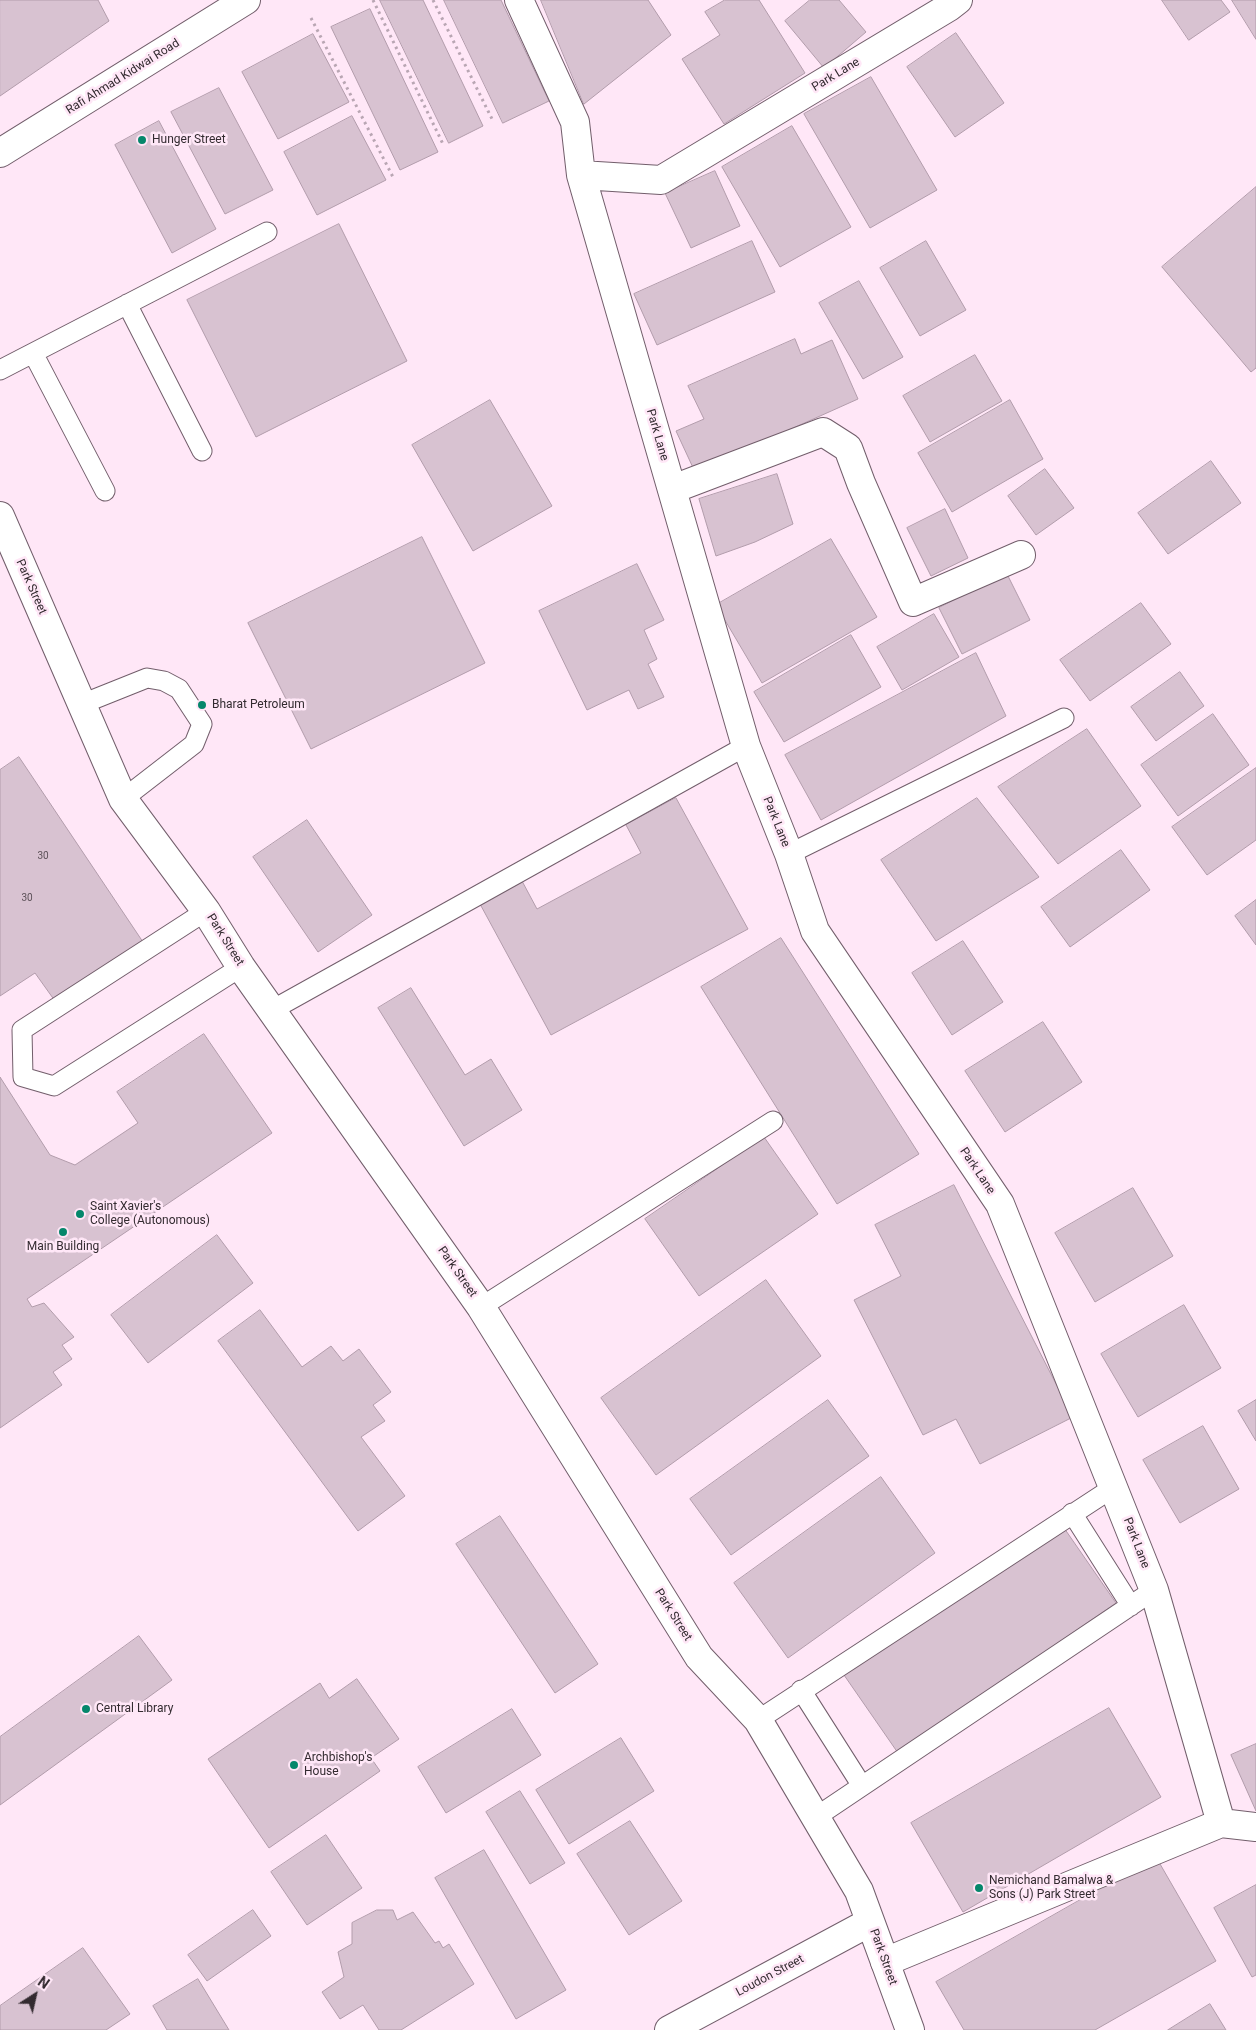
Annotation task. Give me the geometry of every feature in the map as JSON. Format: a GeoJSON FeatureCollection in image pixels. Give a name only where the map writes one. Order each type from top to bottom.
{"type":"FeatureCollection","features":[{"type":"Feature","properties":{"kind":"street","name":"Rafi Ahmad Kidwai Road"},"geometry":{"type":"LineString","coordinates":[[0,153],[246,0]]}},
{"type":"Feature","properties":{"kind":"street"},"geometry":{"type":"LineString","coordinates":[[519,0],[575,122],[581,175]]}},
{"type":"Feature","properties":{"kind":"street","name":"Park Lane"},"geometry":{"type":"LineString","coordinates":[[958,0],[661,180],[581,175],[746,746],[789,854],[815,930],[1000,1204],[1154,1590],[1221,1823]]}},
{"type":"Feature","properties":{"kind":"street"},"geometry":{"type":"LineString","coordinates":[[673,489],[822,432],[848,448],[861,483],[913,602],[1021,555]]}},
{"type":"Feature","properties":{"kind":"street","name":"Park Street"},"geometry":{"type":"LineString","coordinates":[[0,516],[123,798],[206,911],[241,967],[481,1307],[699,1657],[758,1720],[859,1891],[910,2030]]}},
{"type":"Feature","properties":{"kind":"street"},"geometry":{"type":"LineString","coordinates":[[885,1962],[1221,1823],[1256,1827]]}},
{"type":"Feature","properties":{"kind":"street","name":"Loudon Street"},"geometry":{"type":"LineString","coordinates":[[669,2030],[870,1922]]}},
{"type":"Feature","properties":{"kind":"lane"},"geometry":{"type":"LineString","coordinates":[[0,370],[267,232]]}},
{"type":"Feature","properties":{"kind":"lane"},"geometry":{"type":"LineString","coordinates":[[128,304],[202,451]]}},
{"type":"Feature","properties":{"kind":"lane"},"geometry":{"type":"LineString","coordinates":[[33,353],[105,491]]}},
{"type":"Feature","properties":{"kind":"lane"},"geometry":{"type":"LineString","coordinates":[[82,704],[147,678],[164,681],[179,689],[202,724],[194,744],[123,798]]}},
{"type":"Feature","properties":{"kind":"lane"},"geometry":{"type":"LineString","coordinates":[[789,854],[1064,718]]}},
{"type":"Feature","properties":{"kind":"lane"},"geometry":{"type":"LineString","coordinates":[[272,1010],[746,746]]}},
{"type":"Feature","properties":{"kind":"lane"},"geometry":{"type":"LineString","coordinates":[[206,911],[22,1030],[23,1077],[54,1086],[241,967]]}},
{"type":"Feature","properties":{"kind":"lane"},"geometry":{"type":"LineString","coordinates":[[481,1307],[773,1121]]}},
{"type":"Feature","properties":{"kind":"lane"},"geometry":{"type":"LineString","coordinates":[[758,1720],[801,1690],[1114,1487]]}},
{"type":"Feature","properties":{"kind":"lane"},"geometry":{"type":"LineString","coordinates":[[1072,1513],[1131,1606]]}},
{"type":"Feature","properties":{"kind":"lane"},"geometry":{"type":"LineString","coordinates":[[816,1817],[1154,1590]]}},
{"type":"Feature","properties":{"kind":"lane"},"geometry":{"type":"LineString","coordinates":[[801,1690],[862,1786]]}},
{"type":"Feature","properties":{"kind":"path"},"geometry":{"type":"LineString","coordinates":[[372,0],[443,144]]}},
{"type":"Feature","properties":{"kind":"path"},"geometry":{"type":"LineString","coordinates":[[433,0],[492,121]]}},
{"type":"Feature","properties":{"kind":"path"},"geometry":{"type":"LineString","coordinates":[[311,18],[394,179]]}},
{"type":"Feature","properties":{"kind":"building"},"geometry":{"type":"Polygon","coordinates":[[[0,0],[98,0],[109,21],[0,96],[0,0]]]}},
{"type":"Feature","properties":{"kind":"building"},"geometry":{"type":"Polygon","coordinates":[[[380,0],[423,0],[483,126],[449,143],[380,0]]]}},
{"type":"Feature","properties":{"kind":"building"},"geometry":{"type":"Polygon","coordinates":[[[444,0],[501,0],[549,101],[503,123],[444,0]]]}},
{"type":"Feature","properties":{"kind":"building"},"geometry":{"type":"Polygon","coordinates":[[[541,0],[648,0],[671,35],[584,104],[541,0]]]}},
{"type":"Feature","properties":{"kind":"building"},"geometry":{"type":"Polygon","coordinates":[[[725,0],[759,0],[805,73],[724,124],[682,59],[720,35],[705,12],[725,0]]]}},
{"type":"Feature","properties":{"kind":"building"},"geometry":{"type":"Polygon","coordinates":[[[810,0],[839,0],[866,32],[824,68],[785,21],[810,0]]]}},
{"type":"Feature","properties":{"kind":"building"},"geometry":{"type":"Polygon","coordinates":[[[1162,0],[1221,0],[1230,12],[1189,40],[1162,0]]]}},
{"type":"Feature","properties":{"kind":"building"},"geometry":{"type":"Polygon","coordinates":[[[1232,0],[1256,0],[1256,39],[1232,0]]]}},
{"type":"Feature","properties":{"kind":"building"},"geometry":{"type":"Polygon","coordinates":[[[370,9],[438,152],[400,170],[331,27],[370,9]]]}},
{"type":"Feature","properties":{"kind":"building"},"geometry":{"type":"Polygon","coordinates":[[[956,33],[1004,103],[955,137],[907,67],[956,33]]]}},
{"type":"Feature","properties":{"kind":"building"},"geometry":{"type":"Polygon","coordinates":[[[313,34],[349,102],[278,139],[242,72],[313,34]]]}},
{"type":"Feature","properties":{"kind":"building"},"geometry":{"type":"Polygon","coordinates":[[[871,77],[937,190],[870,228],[804,114],[871,77]]]}},
{"type":"Feature","properties":{"kind":"building"},"geometry":{"type":"Polygon","coordinates":[[[219,88],[273,190],[225,214],[171,112],[219,88]]]}},
{"type":"Feature","properties":{"kind":"building"},"geometry":{"type":"Polygon","coordinates":[[[352,116],[386,180],[317,215],[284,152],[352,116]]]}},
{"type":"Feature","properties":{"kind":"building"},"geometry":{"type":"Polygon","coordinates":[[[159,121],[216,229],[172,253],[115,145],[159,121]]]}},
{"type":"Feature","properties":{"kind":"building"},"geometry":{"type":"Polygon","coordinates":[[[792,126],[851,227],[780,267],[722,167],[792,126]]]}},
{"type":"Feature","properties":{"kind":"building"},"geometry":{"type":"Polygon","coordinates":[[[715,171],[740,226],[691,248],[665,193],[715,171]]]}},
{"type":"Feature","properties":{"kind":"building"},"geometry":{"type":"Polygon","coordinates":[[[1256,187],[1256,368],[1251,372],[1162,267],[1256,187]]]}},
{"type":"Feature","properties":{"kind":"building"},"geometry":{"type":"Polygon","coordinates":[[[339,224],[407,361],[256,437],[187,300],[339,224]]]}},
{"type":"Feature","properties":{"kind":"building"},"geometry":{"type":"Polygon","coordinates":[[[752,241],[775,292],[657,345],[634,294],[752,241]]]}},
{"type":"Feature","properties":{"kind":"building"},"geometry":{"type":"Polygon","coordinates":[[[926,241],[966,310],[920,336],[880,268],[926,241]]]}},
{"type":"Feature","properties":{"kind":"building"},"geometry":{"type":"Polygon","coordinates":[[[859,281],[903,357],[863,379],[819,303],[859,281]]]}},
{"type":"Feature","properties":{"kind":"building"},"geometry":{"type":"Polygon","coordinates":[[[795,339],[801,354],[832,340],[858,399],[695,472],[676,431],[704,419],[688,386],[795,339]]]}},
{"type":"Feature","properties":{"kind":"building"},"geometry":{"type":"Polygon","coordinates":[[[975,355],[1002,401],[930,442],[903,396],[975,355]]]}},
{"type":"Feature","properties":{"kind":"building"},"geometry":{"type":"Polygon","coordinates":[[[490,400],[552,506],[473,551],[412,445],[490,400]]]}},
{"type":"Feature","properties":{"kind":"building"},"geometry":{"type":"Polygon","coordinates":[[[1010,400],[1043,459],[952,512],[918,453],[1010,400]]]}},
{"type":"Feature","properties":{"kind":"building"},"geometry":{"type":"Polygon","coordinates":[[[1211,461],[1241,503],[1168,554],[1138,513],[1211,461]]]}},
{"type":"Feature","properties":{"kind":"building"},"geometry":{"type":"Polygon","coordinates":[[[1045,469],[1074,508],[1036,535],[1008,496],[1045,469]]]}},
{"type":"Feature","properties":{"kind":"building"},"geometry":{"type":"Polygon","coordinates":[[[777,474],[793,524],[755,542],[716,556],[699,499],[777,474]]]}},
{"type":"Feature","properties":{"kind":"building"},"geometry":{"type":"Polygon","coordinates":[[[945,509],[968,558],[931,576],[907,528],[945,509]]]}},
{"type":"Feature","properties":{"kind":"building"},"geometry":{"type":"Polygon","coordinates":[[[422,537],[485,663],[311,749],[248,623],[422,537]]]}},
{"type":"Feature","properties":{"kind":"building"},"geometry":{"type":"Polygon","coordinates":[[[831,539],[877,617],[762,683],[716,605],[831,539]]]}},
{"type":"Feature","properties":{"kind":"building"},"geometry":{"type":"Polygon","coordinates":[[[637,564],[664,620],[644,630],[657,659],[648,664],[664,697],[638,709],[629,690],[587,710],[539,611],[637,564]]]}},
{"type":"Feature","properties":{"kind":"building"},"geometry":{"type":"Polygon","coordinates":[[[1007,574],[1030,620],[962,654],[939,608],[1007,574]]]}},
{"type":"Feature","properties":{"kind":"building"},"geometry":{"type":"Polygon","coordinates":[[[1141,603],[1171,644],[1090,701],[1060,660],[1141,603]]]}},
{"type":"Feature","properties":{"kind":"building"},"geometry":{"type":"Polygon","coordinates":[[[934,614],[959,657],[902,690],[877,647],[934,614]]]}},
{"type":"Feature","properties":{"kind":"building"},"geometry":{"type":"Polygon","coordinates":[[[851,635],[881,687],[784,742],[754,692],[851,635]]]}},
{"type":"Feature","properties":{"kind":"building"},"geometry":{"type":"Polygon","coordinates":[[[976,653],[1006,716],[821,820],[785,755],[976,653]]]}},
{"type":"Feature","properties":{"kind":"building"},"geometry":{"type":"Polygon","coordinates":[[[1180,672],[1204,706],[1156,741],[1131,707],[1180,672]]]}},
{"type":"Feature","properties":{"kind":"building"},"geometry":{"type":"Polygon","coordinates":[[[1213,714],[1249,765],[1178,816],[1141,765],[1213,714]]]}},
{"type":"Feature","properties":{"kind":"building"},"geometry":{"type":"Polygon","coordinates":[[[1087,729],[1141,806],[1058,864],[998,787],[1087,729]]]}},
{"type":"Feature","properties":{"kind":"building"},"geometry":{"type":"Polygon","coordinates":[[[19,757],[143,942],[55,1001],[35,973],[0,996],[0,770],[19,757]]]}},
{"type":"Feature","properties":{"kind":"building"},"geometry":{"type":"Polygon","coordinates":[[[1256,768],[1256,840],[1207,875],[1172,827],[1256,768]]]}},
{"type":"Feature","properties":{"kind":"building"},"geometry":{"type":"Polygon","coordinates":[[[676,798],[748,929],[551,1035],[480,904],[522,881],[537,909],[641,853],[626,825],[676,798]]]}},
{"type":"Feature","properties":{"kind":"building"},"geometry":{"type":"Polygon","coordinates":[[[977,798],[1039,877],[936,941],[881,860],[977,798]]]}},
{"type":"Feature","properties":{"kind":"building"},"geometry":{"type":"Polygon","coordinates":[[[307,820],[372,915],[318,952],[253,857],[307,820]]]}},
{"type":"Feature","properties":{"kind":"building"},"geometry":{"type":"Polygon","coordinates":[[[1121,850],[1150,890],[1070,947],[1041,907],[1121,850]]]}},
{"type":"Feature","properties":{"kind":"building"},"geometry":{"type":"Polygon","coordinates":[[[1256,900],[1256,945],[1235,916],[1256,900]]]}},
{"type":"Feature","properties":{"kind":"building"},"geometry":{"type":"Polygon","coordinates":[[[781,938],[919,1154],[837,1204],[701,987],[781,938]]]}},
{"type":"Feature","properties":{"kind":"building"},"geometry":{"type":"Polygon","coordinates":[[[963,941],[1003,1002],[952,1035],[912,973],[963,941]]]}},
{"type":"Feature","properties":{"kind":"building"},"geometry":{"type":"Polygon","coordinates":[[[411,988],[465,1075],[491,1059],[522,1110],[464,1146],[378,1008],[411,988]]]}},
{"type":"Feature","properties":{"kind":"building"},"geometry":{"type":"Polygon","coordinates":[[[1043,1022],[1082,1082],[1005,1132],[965,1071],[1043,1022]]]}},
{"type":"Feature","properties":{"kind":"building","name":"Main Building"},"geometry":{"type":"Polygon","coordinates":[[[204,1034],[272,1133],[27,1299],[32,1307],[44,1303],[74,1337],[62,1345],[72,1359],[53,1372],[62,1385],[0,1428],[0,1077],[50,1155],[75,1165],[138,1123],[117,1092],[204,1034]]]}},
{"type":"Feature","properties":{"kind":"building"},"geometry":{"type":"Polygon","coordinates":[[[764,1137],[818,1214],[699,1296],[645,1219],[764,1137]]]}},
{"type":"Feature","properties":{"kind":"building"},"geometry":{"type":"Polygon","coordinates":[[[954,1185],[1073,1417],[980,1464],[956,1419],[923,1435],[854,1300],[901,1276],[875,1225],[954,1185]]]}},
{"type":"Feature","properties":{"kind":"building"},"geometry":{"type":"Polygon","coordinates":[[[1133,1188],[1173,1256],[1095,1302],[1055,1233],[1133,1188]]]}},
{"type":"Feature","properties":{"kind":"building"},"geometry":{"type":"Polygon","coordinates":[[[217,1235],[253,1283],[148,1363],[111,1315],[217,1235]]]}},
{"type":"Feature","properties":{"kind":"building"},"geometry":{"type":"Polygon","coordinates":[[[766,1280],[821,1356],[656,1475],[601,1398],[766,1280]]]}},
{"type":"Feature","properties":{"kind":"building"},"geometry":{"type":"Polygon","coordinates":[[[1184,1305],[1221,1368],[1138,1417],[1101,1354],[1184,1305]]]}},
{"type":"Feature","properties":{"kind":"building"},"geometry":{"type":"Polygon","coordinates":[[[260,1310],[302,1367],[331,1346],[343,1361],[359,1349],[391,1392],[373,1405],[385,1421],[361,1437],[405,1496],[358,1531],[218,1341],[260,1310]]]}},
{"type":"Feature","properties":{"kind":"building"},"geometry":{"type":"Polygon","coordinates":[[[828,1400],[869,1456],[731,1555],[690,1499],[828,1400]]]}},
{"type":"Feature","properties":{"kind":"building"},"geometry":{"type":"Polygon","coordinates":[[[1256,1400],[1256,1441],[1238,1411],[1256,1400]]]}},
{"type":"Feature","properties":{"kind":"building"},"geometry":{"type":"Polygon","coordinates":[[[1203,1426],[1239,1489],[1180,1523],[1143,1460],[1203,1426]]]}},
{"type":"Feature","properties":{"kind":"building"},"geometry":{"type":"Polygon","coordinates":[[[881,1477],[935,1553],[788,1658],[734,1583],[881,1477]]]}},
{"type":"Feature","properties":{"kind":"building"},"geometry":{"type":"Polygon","coordinates":[[[500,1516],[598,1664],[555,1693],[456,1544],[500,1516]]]}},
{"type":"Feature","properties":{"kind":"building"},"geometry":{"type":"Polygon","coordinates":[[[1062,1525],[1116,1603],[898,1753],[844,1675],[1062,1525]]]}},
{"type":"Feature","properties":{"kind":"building","name":"Central Library"},"geometry":{"type":"Polygon","coordinates":[[[139,1636],[172,1680],[0,1805],[0,1737],[139,1636]]]}},
{"type":"Feature","properties":{"kind":"building","name":"Archbishop's House"},"geometry":{"type":"Polygon","coordinates":[[[357,1679],[399,1739],[371,1758],[380,1771],[269,1848],[208,1759],[320,1683],[329,1698],[357,1679]]]}},
{"type":"Feature","properties":{"kind":"building"},"geometry":{"type":"Polygon","coordinates":[[[1109,1708],[1161,1797],[963,1912],[911,1823],[1109,1708]]]}},
{"type":"Feature","properties":{"kind":"building"},"geometry":{"type":"Polygon","coordinates":[[[512,1709],[541,1755],[446,1813],[418,1767],[512,1709]]]}},
{"type":"Feature","properties":{"kind":"building"},"geometry":{"type":"Polygon","coordinates":[[[621,1738],[654,1791],[569,1844],[536,1790],[621,1738]]]}},
{"type":"Feature","properties":{"kind":"building"},"geometry":{"type":"Polygon","coordinates":[[[1256,1744],[1256,1811],[1231,1755],[1256,1744]]]}},
{"type":"Feature","properties":{"kind":"building"},"geometry":{"type":"Polygon","coordinates":[[[520,1791],[565,1863],[530,1884],[486,1812],[520,1791]]]}},
{"type":"Feature","properties":{"kind":"building"},"geometry":{"type":"Polygon","coordinates":[[[630,1821],[682,1901],[629,1935],[577,1854],[630,1821]]]}},
{"type":"Feature","properties":{"kind":"building"},"geometry":{"type":"Polygon","coordinates":[[[326,1835],[362,1888],[307,1925],[271,1872],[326,1835]]]}},
{"type":"Feature","properties":{"kind":"building"},"geometry":{"type":"Polygon","coordinates":[[[484,1850],[566,1990],[516,2019],[435,1878],[484,1850]]]}},
{"type":"Feature","properties":{"kind":"building"},"geometry":{"type":"Polygon","coordinates":[[[1156,1857],[1216,1961],[1095,2030],[964,2030],[936,1982],[1156,1857]]]}},
{"type":"Feature","properties":{"kind":"building"},"geometry":{"type":"Polygon","coordinates":[[[1256,1885],[1256,1975],[1252,1977],[1214,1908],[1256,1885]]]}},
{"type":"Feature","properties":{"kind":"building"},"geometry":{"type":"Polygon","coordinates":[[[253,1910],[271,1936],[207,1981],[188,1955],[253,1910]]]}},
{"type":"Feature","properties":{"kind":"building"},"geometry":{"type":"Polygon","coordinates":[[[377,1910],[393,1910],[397,1920],[413,1912],[435,1943],[439,1941],[443,1948],[449,1944],[474,1984],[401,2030],[379,2030],[363,2005],[340,2019],[322,1992],[344,1977],[338,1952],[352,1944],[352,1923],[377,1910]]]}},
{"type":"Feature","properties":{"kind":"building"},"geometry":{"type":"Polygon","coordinates":[[[83,1948],[130,2014],[106,2030],[0,2030],[0,2006],[83,1948]]]}},
{"type":"Feature","properties":{"kind":"building"},"geometry":{"type":"Polygon","coordinates":[[[198,1979],[229,2030],[167,2030],[153,2006],[198,1979]]]}},
{"type":"Feature","properties":{"kind":"building"},"geometry":{"type":"Polygon","coordinates":[[[1210,2004],[1226,2030],[1168,2030],[1210,2004]]]}},
{"type":"Feature","properties":{"kind":"place","name":"Hunger Street"},"geometry":{"type":"Point","coordinates":[142,140]}},
{"type":"Feature","properties":{"kind":"place","name":"Bharat Petroleum"},"geometry":{"type":"Point","coordinates":[202,705]}},
{"type":"Feature","properties":{"kind":"place","name":"Saint Xavier's College (Autonomous)"},"geometry":{"type":"Point","coordinates":[80,1214]}},
{"type":"Feature","properties":{"kind":"place","name":"Main Building"},"geometry":{"type":"Point","coordinates":[63,1232]}},
{"type":"Feature","properties":{"kind":"place","name":"Central Library"},"geometry":{"type":"Point","coordinates":[86,1709]}},
{"type":"Feature","properties":{"kind":"place","name":"Archbishop's House"},"geometry":{"type":"Point","coordinates":[294,1765]}},
{"type":"Feature","properties":{"kind":"place","name":"Nemichand Bamalwa & Sons (J) Park Street"},"geometry":{"type":"Point","coordinates":[979,1888]}}]}
